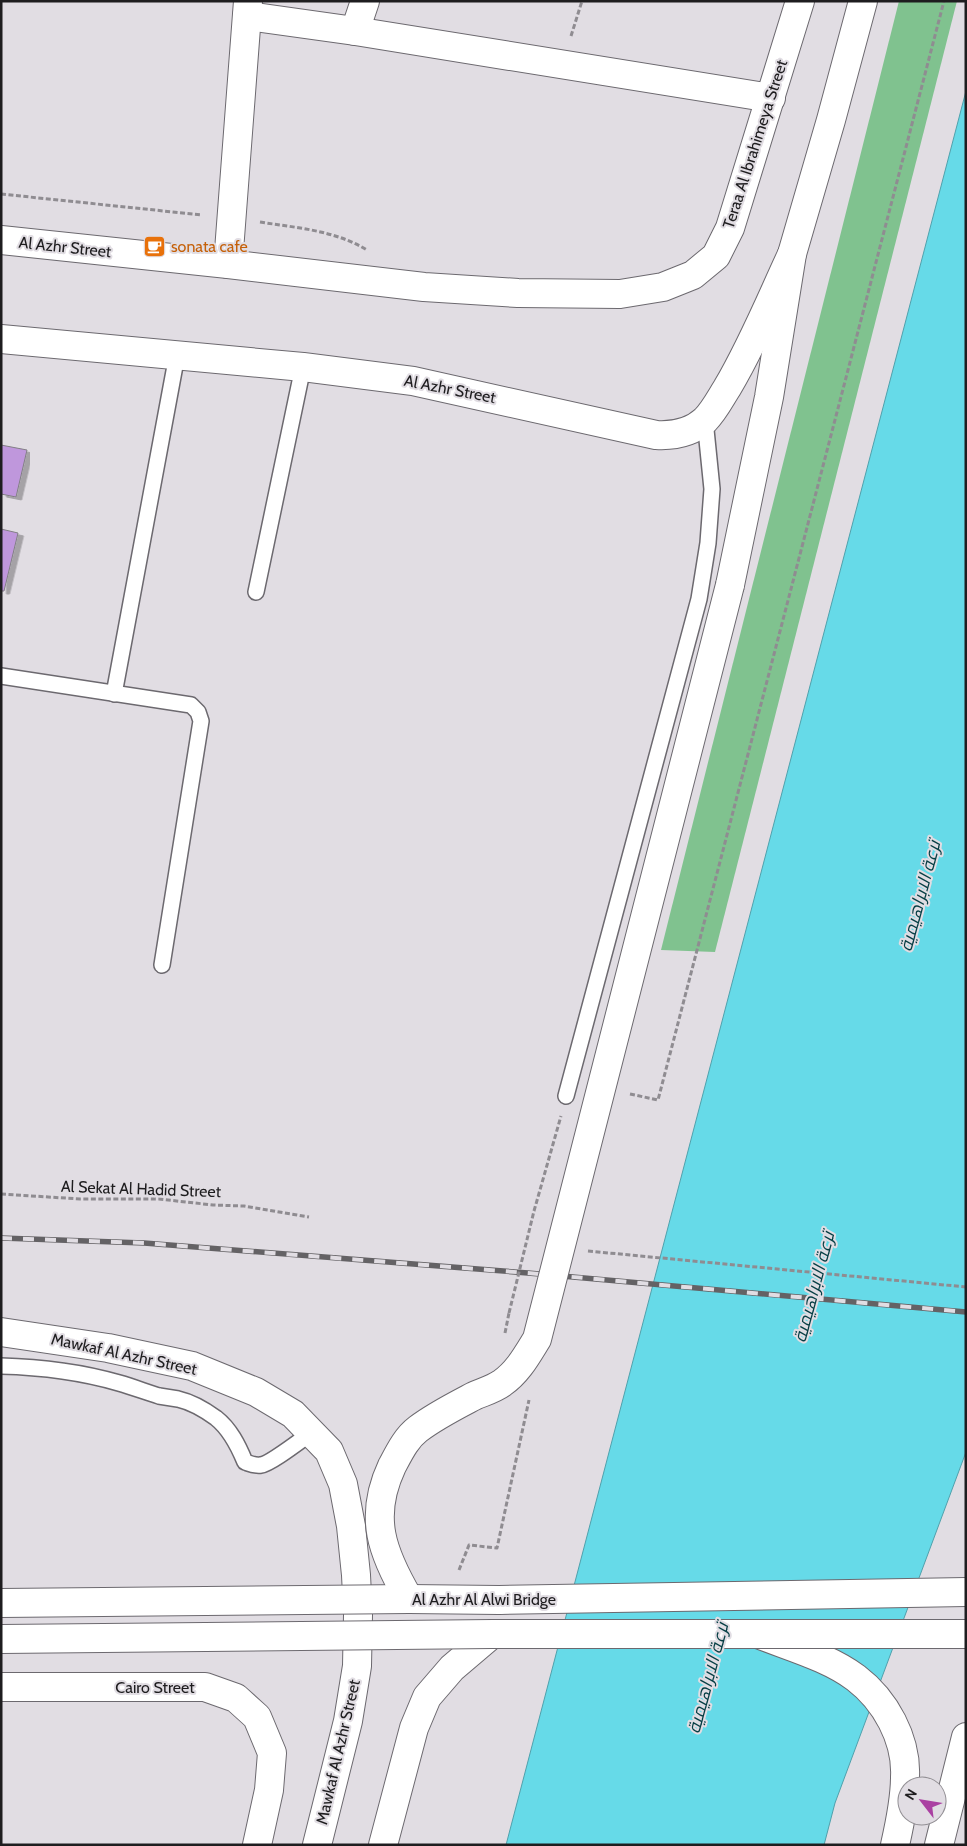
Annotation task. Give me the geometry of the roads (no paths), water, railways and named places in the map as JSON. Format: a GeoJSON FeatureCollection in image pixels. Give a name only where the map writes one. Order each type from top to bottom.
{"type":"FeatureCollection","features":[{"type":"Feature","properties":{"kind":"main road"},"geometry":{"type":"LineString","coordinates":[[355,31],[365,1]]}},
{"type":"Feature","properties":{"kind":"main road","name":"Teraa Al Ibrahimeya Street"},"geometry":{"type":"LineString","coordinates":[[693,275],[716,256],[730,228],[800,1]]}},
{"type":"Feature","properties":{"kind":"main road"},"geometry":{"type":"LineString","coordinates":[[409,1599],[392,1571],[379,1530],[381,1495],[388,1474],[400,1450],[417,1430],[442,1414],[501,1383],[522,1364],[537,1339],[730,585],[769,397],[792,254],[862,1]]}},
{"type":"Feature","properties":{"kind":"main road"},"geometry":{"type":"LineString","coordinates":[[228,264],[248,9],[355,31],[770,98]]}},
{"type":"Feature","properties":{"kind":"main road","name":"Al Azhr Street"},"geometry":{"type":"LineString","coordinates":[[1,240],[424,287],[518,293],[620,294],[663,287],[693,275]]}},
{"type":"Feature","properties":{"kind":"main road","name":"Al Azhr Street"},"geometry":{"type":"LineString","coordinates":[[1,339],[177,355],[413,381],[656,435],[674,436],[690,430],[705,420],[714,410],[743,358],[792,254]]}},
{"type":"Feature","properties":{"kind":"main road","name":"Mawkaf Al Azhr Street"},"geometry":{"type":"LineString","coordinates":[[1,1332],[108,1348],[192,1366],[256,1392],[293,1414],[329,1451],[343,1484],[350,1526],[356,1575],[358,1615],[357,1666],[348,1720],[317,1845]]}},
{"type":"Feature","properties":{"kind":"main road","name":"Al Azhr Al Alwi Bridge"},"geometry":{"type":"LineString","coordinates":[[1,1603],[409,1599],[500,1600],[966,1592]]}},
{"type":"Feature","properties":{"kind":"main road"},"geometry":{"type":"LineString","coordinates":[[1,1640],[492,1634],[966,1634]]}},
{"type":"Feature","properties":{"kind":"main road"},"geometry":{"type":"LineString","coordinates":[[383,1845],[414,1728],[427,1697],[452,1668],[492,1634]]}},
{"type":"Feature","properties":{"kind":"main road"},"geometry":{"type":"LineString","coordinates":[[758,1634],[831,1663],[856,1677],[876,1697],[892,1721],[902,1747],[905,1776],[895,1845]]}},
{"type":"Feature","properties":{"kind":"main road","name":"Cairo Street"},"geometry":{"type":"LineString","coordinates":[[1,1687],[205,1687],[236,1698],[257,1717],[272,1753],[269,1790],[257,1845]]}},
{"type":"Feature","properties":{"kind":"main road"},"geometry":{"type":"LineString","coordinates":[[939,1845],[966,1736]]}},
{"type":"Feature","properties":{"kind":"lane"},"geometry":{"type":"LineString","coordinates":[[114,694],[177,355]]}},
{"type":"Feature","properties":{"kind":"lane"},"geometry":{"type":"LineString","coordinates":[[256,592],[303,368]]}},
{"type":"Feature","properties":{"kind":"lane"},"geometry":{"type":"LineString","coordinates":[[566,1096],[699,599],[708,543],[712,489],[705,420]]}},
{"type":"Feature","properties":{"kind":"lane"},"geometry":{"type":"LineString","coordinates":[[1,676],[191,705],[198,712],[201,721],[162,965]]}},
{"type":"Feature","properties":{"kind":"lane"},"geometry":{"type":"LineString","coordinates":[[1,1366],[31,1367],[75,1373],[118,1382],[160,1396],[180,1399],[200,1407],[217,1419],[229,1431],[239,1446],[245,1462],[252,1465],[258,1466],[270,1461],[312,1434]]}},
{"type":"Feature","properties":{"kind":"water","name":"ترعة الابراهيمية"},"geometry":{"type":"Polygon","coordinates":[[[966,91],[966,1452],[835,1803],[824,1845],[506,1845],[966,91]]]}},
{"type":"Feature","properties":{"kind":"railway"},"geometry":{"type":"LineString","coordinates":[[1,1238],[144,1243],[528,1273],[966,1312]]}},
{"type":"Feature","properties":{"kind":"place","name":"sonata cafe"},"geometry":{"type":"Point","coordinates":[155,246]}}]}
